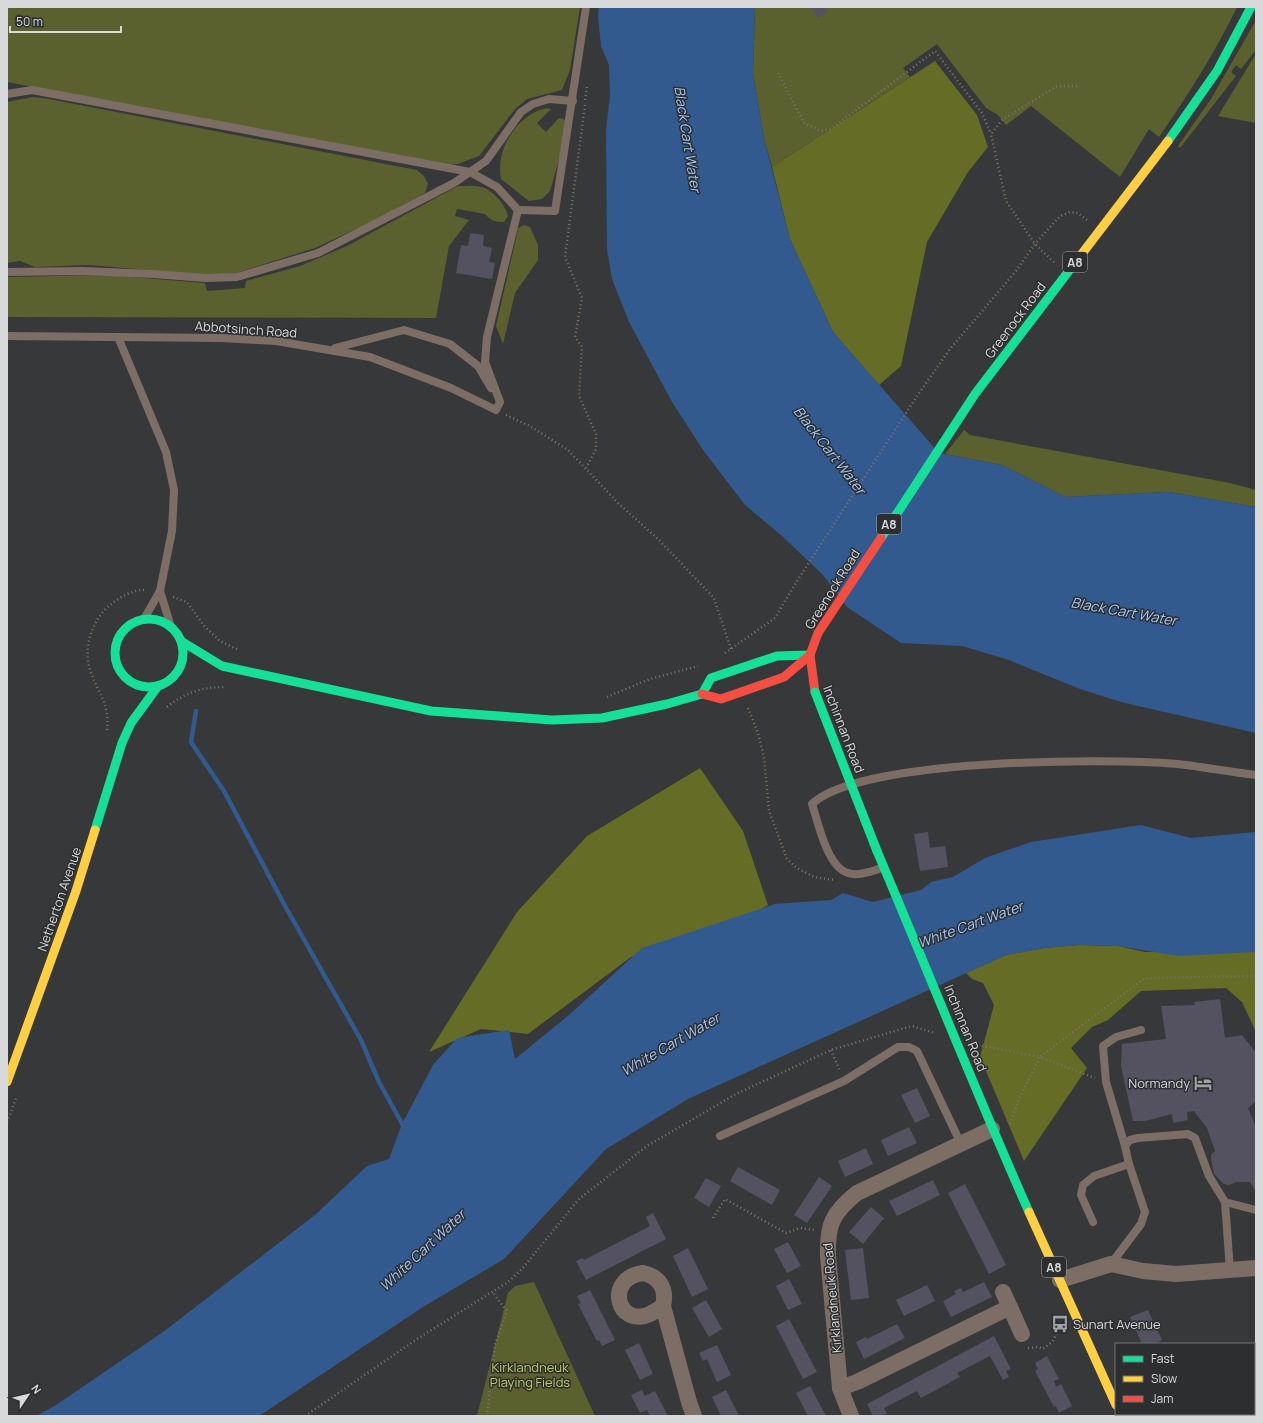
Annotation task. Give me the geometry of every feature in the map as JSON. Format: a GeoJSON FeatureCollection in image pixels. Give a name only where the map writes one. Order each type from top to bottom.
{"type":"FeatureCollection","features":[{"type":"Feature","properties":{"kind":"main road","name":"Greenock Road"},"geometry":{"type":"LineString","coordinates":[[810,655],[812,646],[824,625],[954,423],[1066,273],[1158,155],[1217,71],[1251,7]]}},
{"type":"Feature","properties":{"kind":"main road"},"geometry":{"type":"LineString","coordinates":[[181,641],[183,651],[182,661],[178,671],[170,680],[158,686],[138,686],[130,682],[122,675],[117,666],[115,646],[119,636],[134,622],[144,619],[153,619],[171,627],[181,641],[222,666],[430,711],[491,717],[552,720],[602,718],[667,704],[702,694],[721,700],[784,677],[810,655]]}},
{"type":"Feature","properties":{"kind":"main road"},"geometry":{"type":"LineString","coordinates":[[702,694],[711,678],[722,674],[777,656],[810,655]]}},
{"type":"Feature","properties":{"kind":"main road","name":"Inchinnan Road"},"geometry":{"type":"LineString","coordinates":[[810,655],[815,692],[877,850],[957,1040],[992,1129],[1115,1403]]}},
{"type":"Feature","properties":{"kind":"main road"},"geometry":{"type":"LineString","coordinates":[[207,668],[222,666]]}},
{"type":"Feature","properties":{"kind":"main road"},"geometry":{"type":"LineString","coordinates":[[178,671],[193,669]]}},
{"type":"Feature","properties":{"kind":"main road"},"geometry":{"type":"LineString","coordinates":[[130,682],[130,695]]}},
{"type":"Feature","properties":{"kind":"main road","name":"Netherton Avenue"},"geometry":{"type":"LineString","coordinates":[[7,1082],[76,892],[122,743],[131,723],[158,686]]}},
{"type":"Feature","properties":{"kind":"main road","name":"Netherton Avenue"},"geometry":{"type":"LineString","coordinates":[[131,709],[131,723]]}},
{"type":"Feature","properties":{"kind":"street","name":"Kirklandneuk Road"},"geometry":{"type":"LineString","coordinates":[[851,1416],[840,1388],[828,1256],[829,1232],[832,1219],[842,1206],[857,1193],[992,1129]]}},
{"type":"Feature","properties":{"kind":"street"},"geometry":{"type":"LineString","coordinates":[[1060,1280],[1111,1264],[1143,1271],[1176,1274],[1256,1268]]}},
{"type":"Feature","properties":{"kind":"street"},"geometry":{"type":"LineString","coordinates":[[1003,1292],[1022,1334]]}},
{"type":"Feature","properties":{"kind":"street"},"geometry":{"type":"LineString","coordinates":[[663,1306],[688,1402],[694,1416]]}},
{"type":"Feature","properties":{"kind":"street"},"geometry":{"type":"LineString","coordinates":[[840,1388],[857,1382],[1010,1307]]}},
{"type":"Feature","properties":{"kind":"lane"},"geometry":{"type":"LineString","coordinates":[[7,94],[32,90],[470,172],[497,187],[518,210],[555,211],[573,101],[586,7]]}},
{"type":"Feature","properties":{"kind":"lane"},"geometry":{"type":"LineString","coordinates":[[7,272],[83,271],[206,278],[238,277],[318,253],[454,183],[486,161],[521,112],[532,104],[549,99],[573,101]]}},
{"type":"Feature","properties":{"kind":"lane"},"geometry":{"type":"LineString","coordinates":[[496,410],[500,402],[485,362],[487,337],[518,210]]}},
{"type":"Feature","properties":{"kind":"lane"},"geometry":{"type":"LineString","coordinates":[[332,349],[404,330],[450,344],[478,366],[500,402]]}},
{"type":"Feature","properties":{"kind":"lane","name":"Abbotsinch Road"},"geometry":{"type":"LineString","coordinates":[[7,336],[221,338],[268,340],[332,349],[370,357],[406,369],[451,388],[496,410]]}},
{"type":"Feature","properties":{"kind":"lane"},"geometry":{"type":"LineString","coordinates":[[118,337],[166,452],[174,490],[172,532],[160,591],[144,619]]}},
{"type":"Feature","properties":{"kind":"lane"},"geometry":{"type":"LineString","coordinates":[[160,591],[171,627]]}},
{"type":"Feature","properties":{"kind":"lane"},"geometry":{"type":"LineString","coordinates":[[885,867],[874,872],[848,873],[838,866],[828,852],[812,804],[819,797],[836,789],[872,779],[947,767],[1011,763],[1096,762],[1177,764],[1256,775]]}},
{"type":"Feature","properties":{"kind":"lane"},"geometry":{"type":"LineString","coordinates":[[1111,1264],[1141,1224],[1145,1212],[1129,1164],[1106,1082],[1103,1046],[1116,1037],[1141,1030]]}},
{"type":"Feature","properties":{"kind":"lane"},"geometry":{"type":"LineString","coordinates":[[720,1136],[844,1081],[898,1047],[909,1047],[917,1051],[961,1144]]}},
{"type":"Feature","properties":{"kind":"lane"},"geometry":{"type":"LineString","coordinates":[[1125,1146],[1130,1140],[1138,1138],[1192,1135],[1201,1153],[1209,1176],[1225,1202],[1230,1270]]}},
{"type":"Feature","properties":{"kind":"lane"},"geometry":{"type":"LineString","coordinates":[[1093,1222],[1081,1195],[1083,1184],[1094,1176],[1129,1164]]}},
{"type":"Feature","properties":{"kind":"lane"},"geometry":{"type":"LineString","coordinates":[[1225,1202],[1256,1210]]}},
{"type":"Feature","properties":{"kind":"path"},"geometry":{"type":"LineString","coordinates":[[778,72],[804,123],[821,131],[831,129],[935,51],[982,113],[991,134],[1006,201],[1035,244],[1066,273]]}},
{"type":"Feature","properties":{"kind":"path"},"geometry":{"type":"LineString","coordinates":[[586,468],[596,449],[596,434],[579,396],[582,347],[575,337],[582,298],[565,257],[587,86]]}},
{"type":"Feature","properties":{"kind":"path"},"geometry":{"type":"LineString","coordinates":[[991,134],[1002,120],[1057,86],[1080,86]]}},
{"type":"Feature","properties":{"kind":"path"},"geometry":{"type":"LineString","coordinates":[[721,655],[775,618],[797,581],[917,396],[950,349],[1016,272],[1035,244],[1060,216],[1070,212],[1078,213],[1092,224]]}},
{"type":"Feature","properties":{"kind":"path"},"geometry":{"type":"LineString","coordinates":[[496,410],[530,426],[568,450],[618,503],[658,539],[714,598],[731,649]]}},
{"type":"Feature","properties":{"kind":"path"},"geometry":{"type":"LineString","coordinates":[[107,731],[109,716],[104,698],[90,668],[88,646],[93,626],[102,611],[116,600],[128,594],[143,590],[160,591],[187,602],[205,627],[220,641],[243,653]]}},
{"type":"Feature","properties":{"kind":"path"},"geometry":{"type":"LineString","coordinates":[[599,700],[650,679],[704,663]]}},
{"type":"Feature","properties":{"kind":"path"},"geometry":{"type":"LineString","coordinates":[[163,710],[177,698],[195,690],[231,687]]}},
{"type":"Feature","properties":{"kind":"path"},"geometry":{"type":"LineString","coordinates":[[745,702],[758,733],[764,756],[769,811],[787,859],[797,868],[814,877],[843,880]]}},
{"type":"Feature","properties":{"kind":"path"},"geometry":{"type":"LineString","coordinates":[[1001,1148],[1019,1099],[1040,1057],[1145,978],[1256,976]]}},
{"type":"Feature","properties":{"kind":"path"},"geometry":{"type":"LineString","coordinates":[[305,1416],[416,1339],[493,1293],[522,1269],[579,1199],[647,1146],[736,1094],[831,1050],[912,1026],[957,1040],[1040,1057],[1106,1082]]}},
{"type":"Feature","properties":{"kind":"path"},"geometry":{"type":"LineString","coordinates":[[831,1050],[844,1081]]}},
{"type":"Feature","properties":{"kind":"path"},"geometry":{"type":"LineString","coordinates":[[7,1122],[18,1092]]}},
{"type":"Feature","properties":{"kind":"path"},"geometry":{"type":"LineString","coordinates":[[713,1218],[725,1199],[786,1232],[800,1228],[829,1232]]}},
{"type":"Feature","properties":{"kind":"path"},"geometry":{"type":"LineString","coordinates":[[487,1416],[495,1346],[507,1311],[493,1293]]}},
{"type":"Feature","properties":{"kind":"path"},"geometry":{"type":"LineString","coordinates":[[1022,1334],[1020,1342],[1028,1348],[1038,1347],[1043,1349],[1052,1342],[1058,1332],[1052,1316],[1072,1308]]}},
{"type":"Feature","properties":{"kind":"green space"},"geometry":{"type":"Polygon","coordinates":[[[7,7],[580,7],[570,70],[562,90],[527,99],[515,109],[479,156],[458,164],[437,165],[7,82],[7,7]]]}},
{"type":"Feature","properties":{"kind":"green space"},"geometry":{"type":"Polygon","coordinates":[[[755,7],[1237,7],[1201,74],[1159,137],[1149,129],[1120,177],[1031,106],[1006,125],[998,115],[986,108],[937,44],[903,68],[910,77],[772,167],[764,139],[753,73],[755,7]]]}},
{"type":"Feature","properties":{"kind":"green space"},"geometry":{"type":"Polygon","coordinates":[[[1256,20],[1256,50],[1241,69],[1236,65],[1231,72],[1236,76],[1180,148],[1178,146],[1211,99],[1256,20]]]}},
{"type":"Feature","properties":{"kind":"green space"},"geometry":{"type":"Polygon","coordinates":[[[1256,54],[1256,123],[1218,116],[1252,60],[1256,54]]]}},
{"type":"Feature","properties":{"kind":"green space"},"geometry":{"type":"Polygon","coordinates":[[[935,61],[977,115],[988,147],[968,172],[927,242],[901,366],[879,385],[833,332],[790,239],[772,167],[935,61]]]}},
{"type":"Feature","properties":{"kind":"green space"},"geometry":{"type":"Polygon","coordinates":[[[33,97],[417,170],[424,176],[428,184],[425,193],[382,217],[315,248],[236,273],[207,275],[88,265],[35,267],[20,261],[7,263],[7,102],[33,97]]]}},
{"type":"Feature","properties":{"kind":"green space"},"geometry":{"type":"Polygon","coordinates":[[[546,108],[551,109],[537,123],[546,132],[559,118],[570,121],[550,191],[542,199],[529,201],[501,179],[501,156],[510,135],[517,126],[535,112],[546,108]]]}},
{"type":"Feature","properties":{"kind":"green space"},"geometry":{"type":"Polygon","coordinates":[[[458,186],[478,186],[490,191],[501,202],[508,216],[504,222],[498,222],[491,220],[485,214],[457,209],[455,216],[469,220],[449,246],[436,318],[7,317],[7,277],[106,275],[205,283],[207,291],[245,288],[246,281],[300,266],[347,246],[458,186]]]}},
{"type":"Feature","properties":{"kind":"green space"},"geometry":{"type":"Polygon","coordinates":[[[524,225],[530,227],[538,245],[538,260],[515,293],[503,344],[496,326],[518,228],[524,225]]]}},
{"type":"Feature","properties":{"kind":"green space"},"geometry":{"type":"Polygon","coordinates":[[[964,430],[970,435],[1230,483],[1256,490],[1256,507],[1169,492],[1065,497],[1002,465],[945,454],[964,430]]]}},
{"type":"Feature","properties":{"kind":"green space"},"geometry":{"type":"Polygon","coordinates":[[[700,768],[743,831],[768,905],[742,919],[631,957],[528,1034],[481,1029],[429,1052],[517,912],[587,836],[700,768]]]}},
{"type":"Feature","properties":{"kind":"green space"},"geometry":{"type":"Polygon","coordinates":[[[1079,945],[1118,946],[1145,952],[1256,952],[1256,1032],[1242,1002],[1226,988],[1141,991],[1108,1020],[1092,1027],[1071,1048],[1087,1068],[1024,1161],[980,1057],[994,1005],[983,983],[972,979],[966,973],[1006,955],[1044,948],[1079,945]]]}},
{"type":"Feature","properties":{"kind":"green space","name":"Kirklandneuk Playing Fields"},"geometry":{"type":"Polygon","coordinates":[[[534,1282],[595,1416],[477,1416],[508,1293],[515,1286],[534,1282]]]}},
{"type":"Feature","properties":{"kind":"water","name":"Black Cart Water"},"geometry":{"type":"Polygon","coordinates":[[[599,7],[755,7],[753,73],[764,139],[790,239],[833,332],[939,453],[1002,465],[1065,497],[1169,492],[1256,507],[1256,733],[1121,702],[1080,689],[1006,659],[962,646],[901,643],[847,607],[823,575],[781,535],[745,505],[703,450],[672,402],[629,322],[612,279],[607,249],[606,129],[610,96],[609,65],[601,46],[598,16],[599,7]]]}},
{"type":"Feature","properties":{"kind":"water","name":"White Cart Water"},"geometry":{"type":"Polygon","coordinates":[[[1141,825],[1191,838],[1256,832],[1256,952],[1178,956],[1118,946],[1079,945],[1044,948],[1006,955],[688,1099],[606,1149],[504,1259],[423,1307],[259,1416],[36,1416],[56,1405],[163,1332],[315,1215],[367,1166],[389,1159],[402,1124],[433,1065],[457,1038],[509,1030],[515,1059],[569,1015],[642,948],[775,904],[831,900],[843,893],[873,902],[921,890],[931,882],[953,877],[985,858],[1031,842],[1141,825]]]}},
{"type":"Feature","properties":{"kind":"building"},"geometry":{"type":"Polygon","coordinates":[[[824,7],[827,12],[818,18],[811,8],[824,7]]]}},
{"type":"Feature","properties":{"kind":"building"},"geometry":{"type":"Polygon","coordinates":[[[470,233],[484,235],[483,246],[492,248],[489,262],[495,263],[492,279],[456,273],[461,245],[468,246],[470,233]]]}},
{"type":"Feature","properties":{"kind":"building"},"geometry":{"type":"Polygon","coordinates":[[[928,832],[930,848],[945,846],[948,867],[920,871],[914,834],[928,832]]]}},
{"type":"Feature","properties":{"kind":"building"},"geometry":{"type":"Polygon","coordinates":[[[1220,999],[1225,1038],[1242,1035],[1256,1053],[1256,1101],[1248,1108],[1256,1127],[1256,1192],[1250,1182],[1237,1182],[1229,1185],[1224,1184],[1214,1174],[1211,1155],[1215,1151],[1207,1128],[1194,1111],[1187,1112],[1188,1120],[1173,1123],[1172,1114],[1145,1121],[1133,1121],[1121,1066],[1122,1044],[1166,1039],[1161,1006],[1195,1005],[1194,1002],[1220,999]]]}},
{"type":"Feature","properties":{"kind":"building"},"geometry":{"type":"Polygon","coordinates":[[[917,1088],[930,1116],[915,1123],[901,1095],[917,1088]]]}},
{"type":"Feature","properties":{"kind":"building"},"geometry":{"type":"Polygon","coordinates":[[[909,1127],[917,1143],[888,1156],[881,1140],[909,1127]]]}},
{"type":"Feature","properties":{"kind":"building"},"geometry":{"type":"Polygon","coordinates":[[[866,1148],[873,1164],[845,1177],[838,1161],[866,1148]]]}},
{"type":"Feature","properties":{"kind":"building"},"geometry":{"type":"Polygon","coordinates":[[[738,1167],[780,1190],[772,1205],[730,1181],[738,1167]]]}},
{"type":"Feature","properties":{"kind":"building"},"geometry":{"type":"Polygon","coordinates":[[[819,1177],[832,1186],[807,1223],[794,1215],[819,1177]]]}},
{"type":"Feature","properties":{"kind":"building"},"geometry":{"type":"Polygon","coordinates":[[[706,1178],[721,1186],[709,1207],[694,1198],[706,1178]]]}},
{"type":"Feature","properties":{"kind":"building"},"geometry":{"type":"Polygon","coordinates":[[[933,1180],[940,1195],[897,1216],[889,1201],[933,1180]]]}},
{"type":"Feature","properties":{"kind":"building"},"geometry":{"type":"Polygon","coordinates":[[[965,1184],[1006,1265],[989,1274],[948,1193],[965,1184]]]}},
{"type":"Feature","properties":{"kind":"building"},"geometry":{"type":"Polygon","coordinates":[[[871,1207],[884,1218],[863,1244],[849,1232],[871,1207]]]}},
{"type":"Feature","properties":{"kind":"building"},"geometry":{"type":"Polygon","coordinates":[[[653,1213],[666,1239],[586,1280],[576,1261],[582,1258],[584,1260],[650,1226],[646,1217],[653,1213]]]}},
{"type":"Feature","properties":{"kind":"building"},"geometry":{"type":"Polygon","coordinates":[[[788,1242],[801,1266],[787,1273],[774,1249],[788,1242]]]}},
{"type":"Feature","properties":{"kind":"building"},"geometry":{"type":"Polygon","coordinates":[[[688,1248],[708,1289],[692,1297],[673,1256],[688,1248]]]}},
{"type":"Feature","properties":{"kind":"building"},"geometry":{"type":"Polygon","coordinates":[[[863,1248],[869,1298],[851,1300],[845,1250],[863,1248]]]}},
{"type":"Feature","properties":{"kind":"building"},"geometry":{"type":"Polygon","coordinates":[[[789,1279],[802,1304],[788,1310],[776,1286],[789,1279]]]}},
{"type":"Feature","properties":{"kind":"building"},"geometry":{"type":"Polygon","coordinates":[[[984,1282],[992,1297],[951,1317],[943,1301],[956,1294],[954,1291],[961,1288],[963,1292],[984,1282]]]}},
{"type":"Feature","properties":{"kind":"building"},"geometry":{"type":"Polygon","coordinates":[[[927,1285],[935,1301],[904,1316],[896,1300],[927,1285]]]}},
{"type":"Feature","properties":{"kind":"building"},"geometry":{"type":"Polygon","coordinates":[[[590,1290],[615,1340],[602,1346],[599,1340],[597,1341],[578,1304],[581,1303],[577,1296],[590,1290]]]}},
{"type":"Feature","properties":{"kind":"building"},"geometry":{"type":"Polygon","coordinates":[[[706,1300],[722,1329],[709,1337],[692,1308],[706,1300]]]}},
{"type":"Feature","properties":{"kind":"building"},"geometry":{"type":"Polygon","coordinates":[[[1148,1310],[1162,1340],[1155,1343],[1142,1343],[1130,1317],[1148,1310]]]}},
{"type":"Feature","properties":{"kind":"building"},"geometry":{"type":"Polygon","coordinates":[[[789,1319],[817,1372],[803,1379],[776,1326],[789,1319]]]}},
{"type":"Feature","properties":{"kind":"building"},"geometry":{"type":"Polygon","coordinates":[[[897,1324],[905,1338],[864,1359],[856,1342],[866,1337],[867,1339],[897,1324]]]}},
{"type":"Feature","properties":{"kind":"building"},"geometry":{"type":"Polygon","coordinates":[[[994,1336],[1011,1369],[1006,1371],[1009,1377],[1003,1380],[990,1356],[957,1373],[960,1377],[921,1398],[917,1391],[884,1408],[887,1414],[873,1416],[867,1404],[994,1336]]]}},
{"type":"Feature","properties":{"kind":"building"},"geometry":{"type":"Polygon","coordinates":[[[639,1343],[653,1374],[640,1380],[625,1350],[639,1343]]]}},
{"type":"Feature","properties":{"kind":"building"},"geometry":{"type":"Polygon","coordinates":[[[717,1345],[731,1375],[717,1382],[707,1359],[703,1361],[699,1353],[717,1345]]]}},
{"type":"Feature","properties":{"kind":"building"},"geometry":{"type":"Polygon","coordinates":[[[1047,1356],[1059,1379],[1054,1381],[1056,1387],[1061,1384],[1072,1406],[1059,1413],[1056,1406],[1054,1407],[1035,1371],[1038,1369],[1035,1363],[1047,1356]]]}},
{"type":"Feature","properties":{"kind":"building"},"geometry":{"type":"Polygon","coordinates":[[[810,1386],[826,1416],[808,1416],[796,1393],[810,1386]]]}},
{"type":"Feature","properties":{"kind":"building"},"geometry":{"type":"Polygon","coordinates":[[[642,1390],[645,1396],[655,1391],[668,1416],[650,1416],[647,1410],[640,1413],[631,1395],[642,1390]]]}},
{"type":"Feature","properties":{"kind":"building"},"geometry":{"type":"Polygon","coordinates":[[[726,1390],[739,1416],[721,1416],[712,1397],[726,1390]]]}},
{"type":"Feature","properties":{"kind":"waterway"},"geometry":{"type":"LineString","coordinates":[[196,711],[191,742],[224,791],[285,906],[361,1040],[379,1082],[405,1129]]}},
{"type":"Feature","properties":{"kind":"traffic: fast"},"geometry":{"type":"LineString","coordinates":[[1168,141],[1217,71],[1251,7]]}},
{"type":"Feature","properties":{"kind":"traffic: fast"},"geometry":{"type":"LineString","coordinates":[[881,538],[975,394],[1081,255]]}},
{"type":"Feature","properties":{"kind":"traffic: fast"},"geometry":{"type":"LineString","coordinates":[[149,619],[162,622],[173,629],[180,640],[183,653],[180,666],[173,677],[162,684],[149,687],[136,684],[125,677],[118,666],[115,653],[118,640],[125,629],[136,622],[149,619]]}},
{"type":"Feature","properties":{"kind":"traffic: fast"},"geometry":{"type":"LineString","coordinates":[[181,641],[222,666],[431,711],[552,720],[602,718],[667,704],[702,694]]}},
{"type":"Feature","properties":{"kind":"traffic: fast"},"geometry":{"type":"LineString","coordinates":[[702,694],[711,678],[777,656],[810,655]]}},
{"type":"Feature","properties":{"kind":"traffic: fast"},"geometry":{"type":"LineString","coordinates":[[95,830],[122,743],[131,723],[158,686]]}},
{"type":"Feature","properties":{"kind":"traffic: fast"},"geometry":{"type":"LineString","coordinates":[[815,692],[877,851]]}},
{"type":"Feature","properties":{"kind":"traffic: fast"},"geometry":{"type":"LineString","coordinates":[[877,851],[1029,1212]]}},
{"type":"Feature","properties":{"kind":"traffic: slow"},"geometry":{"type":"LineString","coordinates":[[1081,255],[1168,141]]}},
{"type":"Feature","properties":{"kind":"traffic: slow"},"geometry":{"type":"LineString","coordinates":[[7,1082],[76,891],[95,830]]}},
{"type":"Feature","properties":{"kind":"traffic: slow"},"geometry":{"type":"LineString","coordinates":[[1029,1212],[1115,1403]]}},
{"type":"Feature","properties":{"kind":"traffic: jam"},"geometry":{"type":"LineString","coordinates":[[815,692],[810,655],[818,633],[881,538]]}},
{"type":"Feature","properties":{"kind":"traffic: jam"},"geometry":{"type":"LineString","coordinates":[[702,694],[721,699],[784,677],[810,655]]}},
{"type":"Feature","properties":{"kind":"place","name":"Normandy"},"geometry":{"type":"Point","coordinates":[1203,1083]}},
{"type":"Feature","properties":{"kind":"place","name":"Sunart Avenue"},"geometry":{"type":"Point","coordinates":[1060,1324]}}]}
